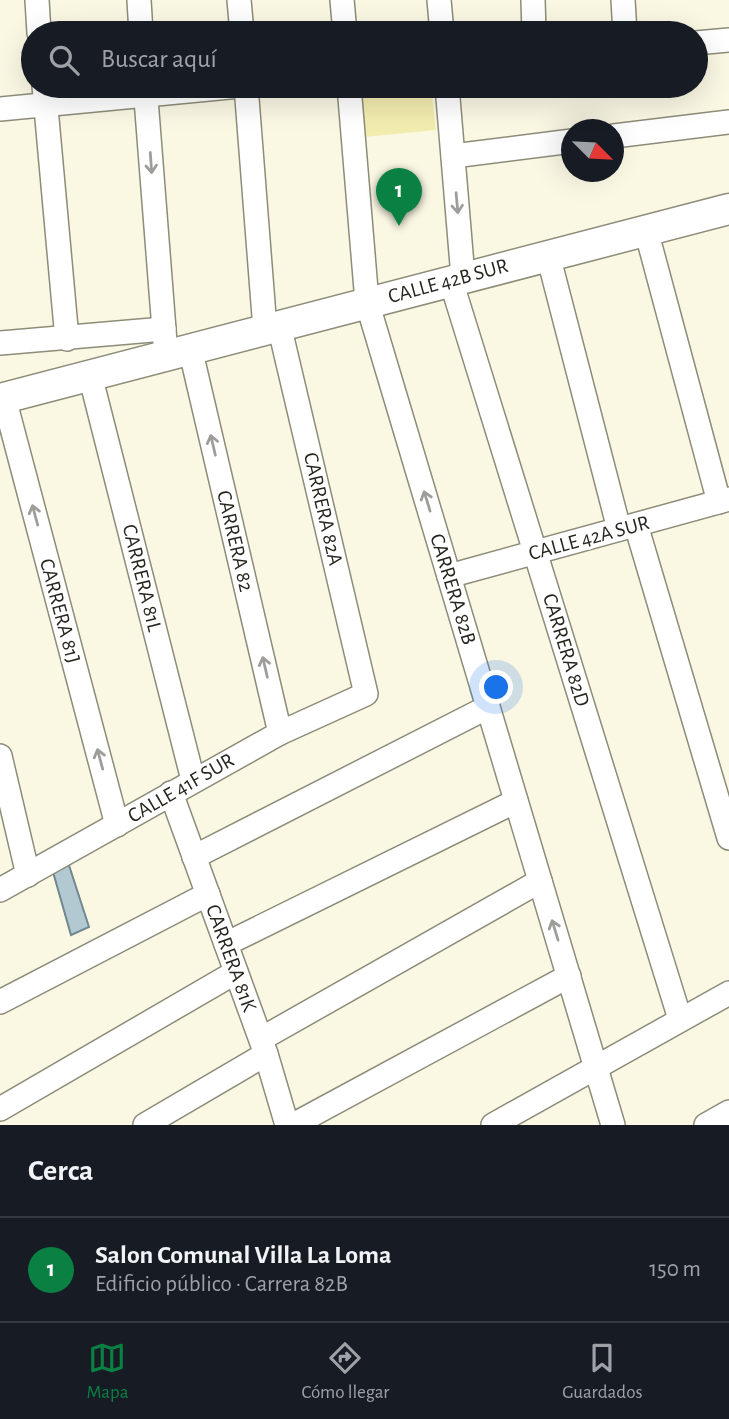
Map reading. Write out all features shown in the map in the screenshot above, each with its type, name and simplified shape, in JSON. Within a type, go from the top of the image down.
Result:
[{"type":"street","points":[[37,0],[39,21]]},
{"type":"street","points":[[139,0],[140,21]]},
{"type":"street","points":[[239,0],[241,21]]},
{"type":"street","points":[[342,0],[344,21]]},
{"type":"street","points":[[439,0],[441,21]]},
{"type":"street","points":[[533,0],[534,21]]},
{"type":"street","points":[[624,0],[625,21]]},
{"type":"street","points":[[708,42],[729,40]]},
{"type":"street","points":[[0,109],[38,98]]},
{"type":"street","points":[[45,98],[67,339]]},
{"type":"street","name":"CARRERA 82","points":[[147,98],[173,344],[280,733]]},
{"type":"street","name":"CARRERA 82A","points":[[247,98],[272,327],[366,694]]},
{"type":"street","name":"CARRERA 82B","points":[[350,98],[367,302],[613,1125]]},
{"type":"street","name":"CARRERA 82D","points":[[448,98],[457,279],[536,552],[680,1019]]},
{"type":"street","points":[[624,135],[729,122]]},
{"type":"street","points":[[453,156],[561,142]]},
{"type":"street","name":"CALLE 42B SUR","points":[[0,343],[67,339],[173,344],[272,327],[646,230],[728,212]]},
{"type":"street","points":[[646,230],[724,500]]},
{"type":"street","points":[[548,255],[628,527],[729,838]]},
{"type":"street","points":[[2,399],[90,375],[173,344]]},
{"type":"street","name":"CARRERA 81L","points":[[90,375],[193,780]]},
{"type":"street","name":"CARRERA 81J","points":[[2,399],[117,825]]},
{"type":"street","name":"CALLE 42A SUR","points":[[449,576],[724,500]]},
{"type":"street","name":"CALLE 41F SUR","points":[[0,890],[280,733],[366,694]]},
{"type":"street","points":[[194,857],[488,707]]},
{"type":"street","points":[[0,756],[29,875]]},
{"type":"street","name":"CARRERA 81K","points":[[171,793],[263,1046],[287,1125]]},
{"type":"street","points":[[226,944],[516,800]]},
{"type":"street","points":[[145,1125],[263,1046],[540,881]]},
{"type":"street","points":[[0,1002],[208,894]]},
{"type":"street","points":[[5,1125],[0,1110],[236,972]]},
{"type":"street","points":[[293,1125],[569,976]]},
{"type":"street","points":[[493,1125],[729,993]]},
{"type":"shaded area","points":[[360,98],[432,98],[436,130],[364,137]]},
{"type":"building","points":[[66,856],[89,927],[71,935],[51,865]]},
{"type":"place","name":"Salon Comunal Villa La Loma","points":[[399,226]]}]
